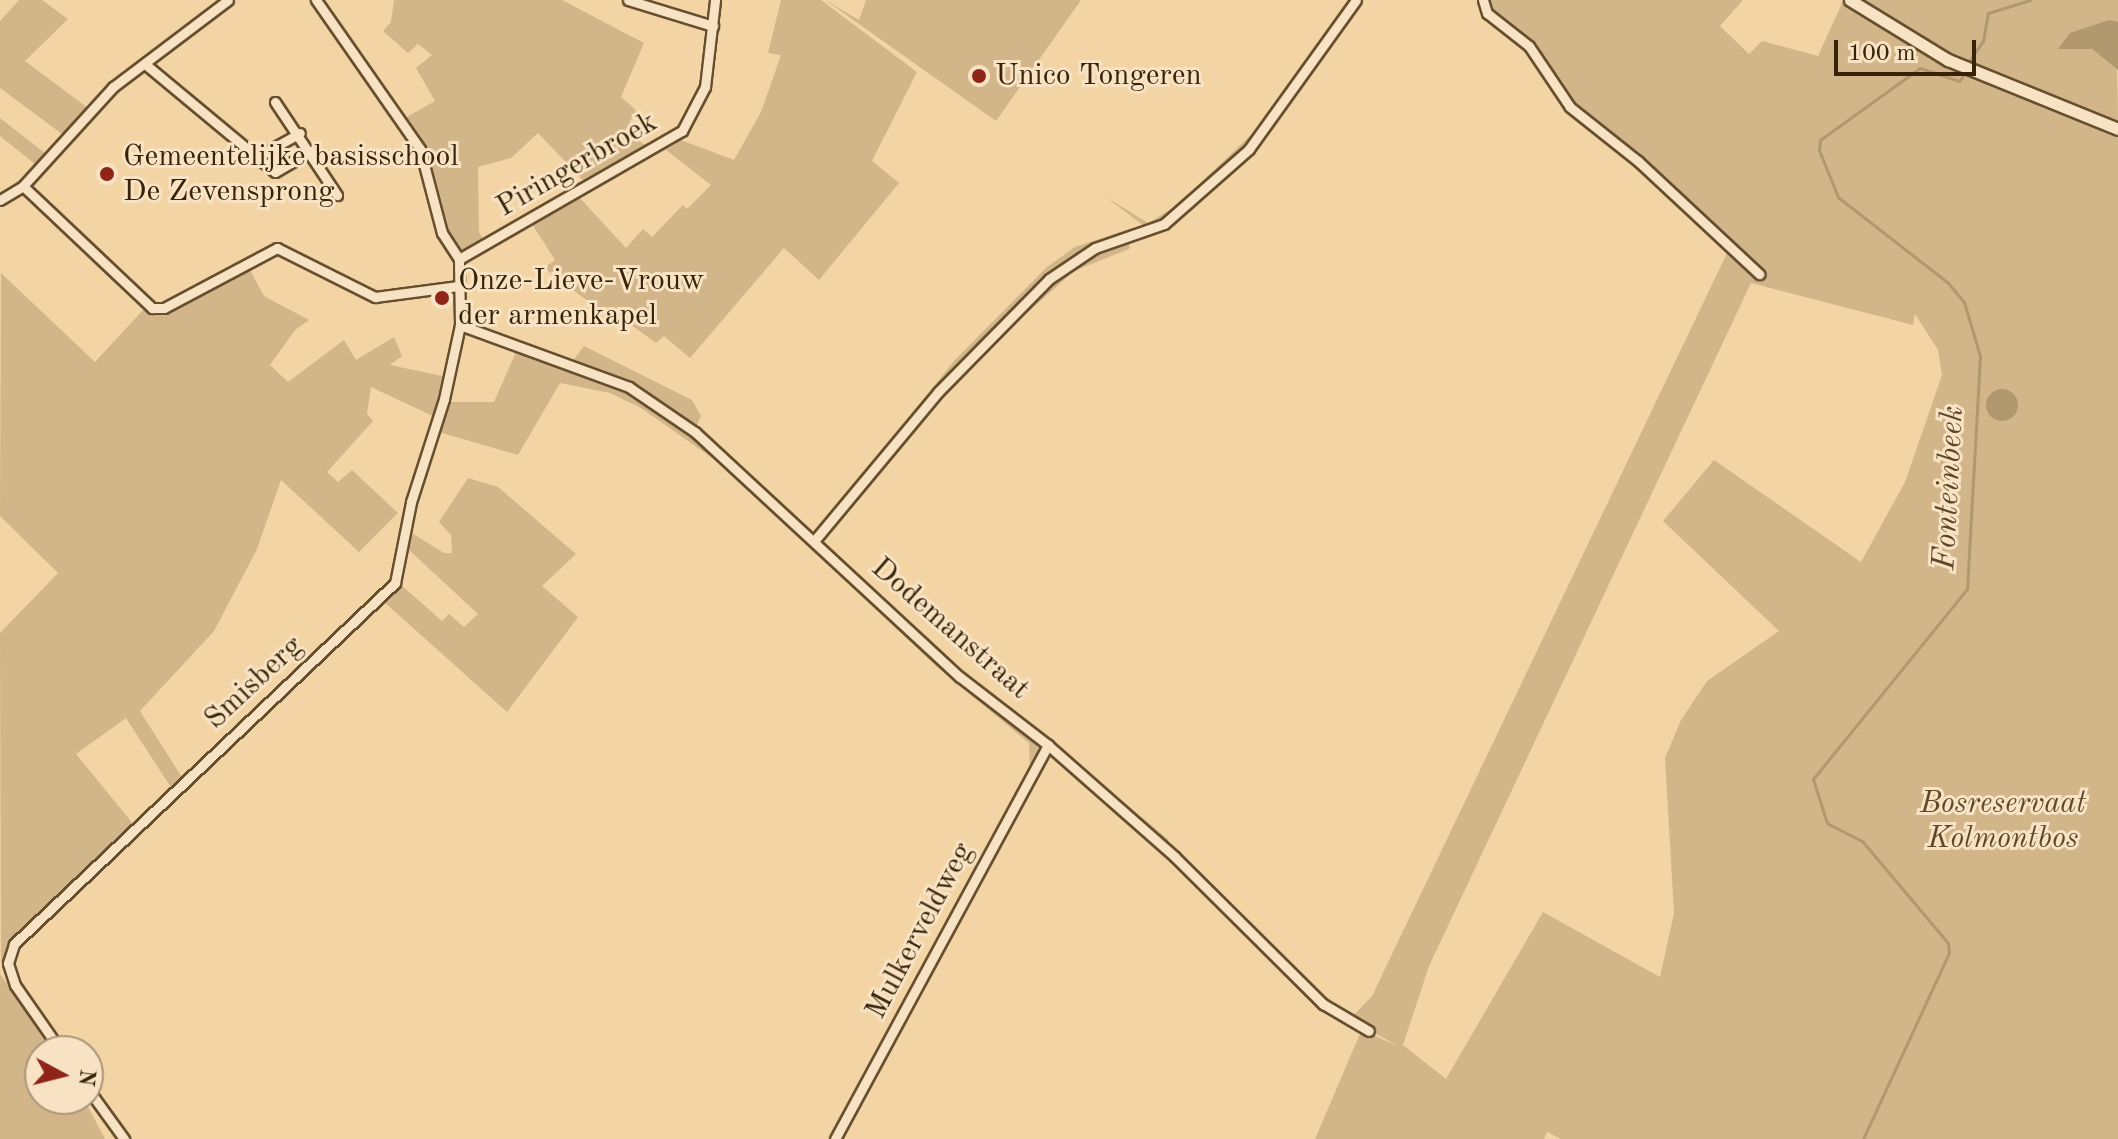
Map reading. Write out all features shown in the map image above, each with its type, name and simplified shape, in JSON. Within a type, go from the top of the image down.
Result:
[{"type":"street","points":[[0,200],[23,186],[89,110],[228,0]]},
{"type":"street","points":[[316,0],[420,149],[442,233],[459,259]]},
{"type":"street","points":[[628,0],[713,26]]},
{"type":"street","name":"Piringerbroek","points":[[459,259],[682,131],[705,87],[715,0]]},
{"type":"street","points":[[814,541],[938,392],[1049,279],[1095,248],[1164,224],[1249,149],[1356,0]]},
{"type":"street","points":[[1483,0],[1487,13],[1529,46],[1570,107],[1638,161],[1759,274]]},
{"type":"street","points":[[1852,1],[1948,60],[2118,129]]},
{"type":"street","points":[[145,64],[275,172],[311,151]]},
{"type":"street","points":[[275,102],[300,133],[337,195]]},
{"type":"street","points":[[257,157],[300,133]]},
{"type":"street","points":[[23,186],[152,308],[164,308],[277,248],[375,297],[458,286]]},
{"type":"street","name":"Smisberg","points":[[50,1035],[15,985],[8,963],[14,944],[395,583],[411,502],[430,451],[460,325],[459,259]]},
{"type":"street","name":"Dodemanstraat","points":[[460,325],[629,387],[724,455],[960,677],[1048,745],[1175,857],[1323,1004],[1369,1031]]},
{"type":"street","name":"Mulkerveldweg","points":[[835,1139],[1048,745]]},
{"type":"street","points":[[104,1111],[124,1139]]},
{"type":"green space","points":[[19,0],[42,0],[68,19],[25,61],[88,108],[62,134],[0,88],[0,21]]},
{"type":"green space","points":[[394,0],[562,0],[644,43],[621,97],[636,110],[625,131],[645,145],[583,180],[538,133],[511,158],[478,167],[479,232],[485,242],[467,252],[457,247],[442,223],[430,161],[407,117],[435,101],[416,68],[432,55],[418,44],[408,53],[383,31],[391,22]]},
{"type":"green space","points":[[781,0],[821,0],[917,72],[872,161],[899,183],[819,280],[784,248],[690,358],[664,336],[656,343],[616,314],[597,308],[544,268],[555,260],[532,224],[578,196],[626,248],[643,229],[652,237],[683,205],[687,209],[711,185],[666,150],[681,140],[734,160],[761,112],[781,55],[768,53]]},
{"type":"green space","name":"Unico Tongeren","points":[[825,0],[859,20],[866,0],[1081,0],[996,121]]},
{"type":"green space","points":[[1348,0],[1354,0],[1287,99],[1236,159],[1175,216],[1144,226],[1106,197],[1148,223],[1175,207],[1254,132]]},
{"type":"green space","name":"Bosreservaat Kolmontbos","points":[[1486,0],[1743,0],[1720,26],[1749,54],[1762,41],[1818,56],[1843,1],[1933,61],[2118,138],[2118,1139],[1561,1139],[1547,1132],[1544,1139],[1315,1139],[1359,1036],[1364,1031],[1398,1046],[1350,1019],[1372,996],[1728,251],[1727,240],[1617,139],[1563,97],[1545,61],[1516,30],[1488,10]],"holes":[[[1751,283],[1913,325],[1915,314],[1938,350],[1942,375],[1905,482],[1861,562],[1714,460],[1663,521],[1779,631],[1707,681],[1681,720],[1665,758],[1674,913],[1660,977],[1543,912],[1446,1079],[1403,1045],[1429,966]]]},
{"type":"green space","points":[[1860,0],[2118,0],[2118,22],[2093,26],[2059,48],[2092,49],[2117,68],[2118,121],[1952,55]]},
{"type":"green space","points":[[0,118],[46,154],[36,165],[0,136]]},
{"type":"green space","points":[[1132,228],[1129,249],[1074,271],[1010,328],[1002,320],[969,351],[879,461],[876,458],[954,361],[1047,267],[1075,247]]},
{"type":"green space","points":[[249,268],[264,296],[309,320],[295,330],[270,365],[288,382],[344,340],[356,360],[394,337],[402,356],[390,365],[447,377],[437,418],[371,387],[367,414],[373,421],[327,472],[338,482],[352,470],[398,513],[359,552],[281,480],[257,549],[214,631],[140,711],[183,779],[172,789],[126,718],[76,754],[134,825],[9,942],[1,963],[0,633],[58,573],[0,516],[1,273],[95,362],[143,310],[160,315]]},
{"type":"green space","points":[[584,346],[692,400],[701,416],[693,433],[721,457],[718,462],[641,408],[610,393],[560,383],[518,455],[439,432],[447,402],[494,402],[516,352],[568,367]]},
{"type":"green space","points":[[468,478],[498,487],[576,554],[542,586],[578,617],[507,712],[383,601],[400,584],[442,621],[449,614],[464,627],[478,614],[409,550],[410,532],[444,553],[452,553],[451,535],[439,522]]},
{"type":"green space","points":[[878,605],[1037,739],[1039,755],[1030,770],[1029,743],[936,666],[876,609]]},
{"type":"green space","points":[[1069,757],[1169,840],[1161,848],[1178,866],[1063,767]]},
{"type":"green space","points":[[0,974],[44,1035],[24,1035],[24,1115],[92,1115],[105,1139],[0,1139]]},
{"type":"shaded area","points":[[2109,20],[2118,22],[2118,70],[2092,49],[2058,49],[2070,33]]},
{"type":"shaded area","points":[[2002,389],[2013,394],[2018,405],[2013,416],[2002,421],[1991,416],[1986,405],[1991,394]]},
{"type":"waterway","name":"Fonteinbeek","points":[[1970,60],[1983,41],[1988,13],[2030,0]]},
{"type":"waterway","name":"Fonteinbeek","points":[[1863,1139],[1949,953],[1948,943],[1862,841],[1827,823],[1813,779],[1967,589],[1980,356],[1964,302],[1947,282],[1838,197],[1819,150],[1820,140],[1920,68],[1959,81],[1963,76]]},
{"type":"place","name":"Unico Tongeren","points":[[979,76]]},
{"type":"place","name":"Gemeentelijke basisschool De Zevensprong","points":[[107,174]]},
{"type":"place","name":"Onze-Lieve-Vrouw der armenkapel","points":[[442,298]]}]
